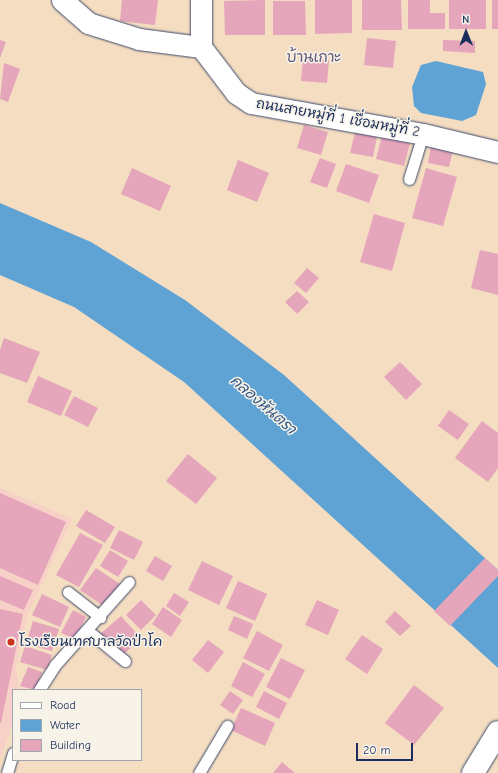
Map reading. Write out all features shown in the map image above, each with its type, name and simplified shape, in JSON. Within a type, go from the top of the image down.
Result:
[{"type":"main road","points":[[476,768],[498,732]]},
{"type":"street","points":[[62,0],[88,23],[139,39],[201,47],[201,0]]},
{"type":"street","name":"ถนนสายหมู่ที่ 1 เชื่อมหมู่ที่ 2","points":[[201,47],[236,93],[251,103],[423,134],[498,152]]},
{"type":"lane","points":[[409,179],[423,134]]},
{"type":"lane","points":[[40,689],[55,665],[100,617],[129,582]]},
{"type":"lane","points":[[68,592],[100,617]]},
{"type":"lane","points":[[87,630],[125,661]]},
{"type":"lane","points":[[199,773],[227,726]]},
{"type":"lane","points":[[7,773],[12,756]]},
{"type":"shaded area","name":"โรงเรียนเทศบาลวัดป่าโค","points":[[0,488],[72,519],[27,616],[16,668],[19,689],[12,689],[12,726],[0,760]]},
{"type":"water","points":[[436,61],[483,72],[486,84],[476,115],[462,121],[421,113],[414,106],[412,87],[421,65]]},
{"type":"water","name":"คลองหันตรา","points":[[0,203],[91,242],[185,300],[284,375],[498,570],[498,668],[184,382],[74,307],[0,275]]},
{"type":"building","points":[[122,0],[158,0],[155,25],[120,21]]},
{"type":"building","points":[[265,0],[265,35],[225,35],[224,1]]},
{"type":"building","points":[[315,0],[352,0],[352,33],[315,34]]},
{"type":"building","points":[[362,0],[401,0],[402,30],[362,30]]},
{"type":"building","points":[[408,0],[430,0],[430,13],[445,13],[445,29],[408,29]]},
{"type":"building","points":[[449,0],[486,0],[486,29],[449,29]]},
{"type":"building","points":[[492,0],[498,0],[498,29],[492,29]]},
{"type":"building","points":[[273,1],[305,1],[306,35],[273,35]]},
{"type":"building","points":[[367,38],[396,41],[393,68],[364,65]]},
{"type":"building","points":[[0,40],[6,42],[0,58]]},
{"type":"building","points":[[443,40],[475,41],[475,53],[443,51]]},
{"type":"building","points":[[303,58],[329,60],[327,83],[301,81]]},
{"type":"building","points":[[4,63],[20,69],[8,102],[0,99]]},
{"type":"building","points":[[304,125],[328,132],[321,155],[297,148]]},
{"type":"building","points":[[355,132],[377,136],[373,157],[350,153]]},
{"type":"building","points":[[382,136],[410,143],[404,166],[376,159]]},
{"type":"building","points":[[431,146],[453,150],[449,167],[428,163]]},
{"type":"building","points":[[320,158],[336,164],[327,188],[310,182]]},
{"type":"building","points":[[238,160],[269,173],[257,202],[227,190]]},
{"type":"building","points":[[346,164],[379,175],[369,203],[336,191]]},
{"type":"building","points":[[132,168],[171,186],[160,211],[121,194]]},
{"type":"building","points":[[426,168],[457,177],[443,226],[412,218]]},
{"type":"building","points":[[374,214],[405,223],[392,271],[360,262]]},
{"type":"building","points":[[480,250],[498,254],[498,295],[471,288]]},
{"type":"building","points":[[307,268],[319,278],[306,293],[294,283]]},
{"type":"building","points":[[297,291],[309,302],[297,314],[285,302]]},
{"type":"building","points":[[4,338],[40,352],[27,383],[0,373],[0,350]]},
{"type":"building","points":[[400,362],[422,384],[406,400],[384,377]]},
{"type":"building","points":[[38,376],[72,391],[61,416],[27,402]]},
{"type":"building","points":[[74,396],[98,408],[88,427],[64,415]]},
{"type":"building","points":[[449,410],[469,424],[458,440],[438,426]]},
{"type":"building","points":[[482,421],[498,433],[498,468],[488,482],[455,458]]},
{"type":"building","points":[[188,454],[217,478],[196,504],[166,481]]},
{"type":"building","points":[[0,493],[66,522],[38,585],[0,568]]},
{"type":"building","points":[[86,510],[115,527],[105,543],[76,526]]},
{"type":"building","points":[[119,530],[143,542],[134,560],[110,548]]},
{"type":"building","points":[[80,533],[103,545],[79,587],[56,575]]},
{"type":"building","points":[[110,550],[128,561],[118,577],[100,566]]},
{"type":"building","points":[[155,556],[172,566],[163,581],[146,571]]},
{"type":"building","points":[[485,558],[498,570],[498,576],[450,626],[434,611]]},
{"type":"building","points":[[202,561],[233,576],[219,605],[188,590]]},
{"type":"building","points":[[96,568],[120,584],[105,607],[80,590]]},
{"type":"building","points":[[0,576],[33,590],[24,610],[0,600]]},
{"type":"building","points":[[238,581],[267,594],[255,621],[226,608]]},
{"type":"building","points":[[174,593],[189,602],[180,616],[166,606]]},
{"type":"building","points":[[42,594],[69,607],[60,627],[32,615]]},
{"type":"building","points":[[141,600],[156,615],[141,630],[126,615]]},
{"type":"building","points":[[317,600],[339,610],[328,635],[305,625]]},
{"type":"building","points":[[163,607],[182,620],[171,637],[152,624]]},
{"type":"building","points":[[0,609],[23,614],[1,723],[0,723]]},
{"type":"building","points":[[73,610],[86,617],[75,639],[61,633]]},
{"type":"building","points":[[395,611],[411,626],[400,636],[385,622]]},
{"type":"building","points":[[121,616],[141,638],[121,657],[100,634]]},
{"type":"building","points":[[234,616],[253,624],[247,639],[228,630]]},
{"type":"building","points":[[33,621],[59,629],[52,651],[26,644]]},
{"type":"building","points":[[257,631],[283,645],[269,671],[243,658]]},
{"type":"building","points":[[362,635],[383,649],[367,674],[345,659]]},
{"type":"building","points":[[208,640],[224,652],[208,673],[192,660]]},
{"type":"building","points":[[25,646],[52,655],[47,670],[20,662]]},
{"type":"building","points":[[281,658],[305,670],[290,699],[266,687]]},
{"type":"building","points":[[243,662],[265,674],[252,697],[231,686]]},
{"type":"building","points":[[28,667],[42,672],[35,689],[20,686]]},
{"type":"building","points":[[414,685],[444,708],[414,745],[385,723]]},
{"type":"building","points":[[230,691],[243,700],[233,714],[220,705]]},
{"type":"building","points":[[264,691],[287,703],[279,719],[256,707]]},
{"type":"building","points":[[241,708],[275,723],[265,746],[231,730]]},
{"type":"building","points":[[282,762],[295,773],[273,773]]},
{"type":"place","name":"โรงเรียนเทศบาลวัดป่าโค","points":[[11,642]]},
{"type":"district","name":"บ้านเกาะ","points":[[314,58]]}]
